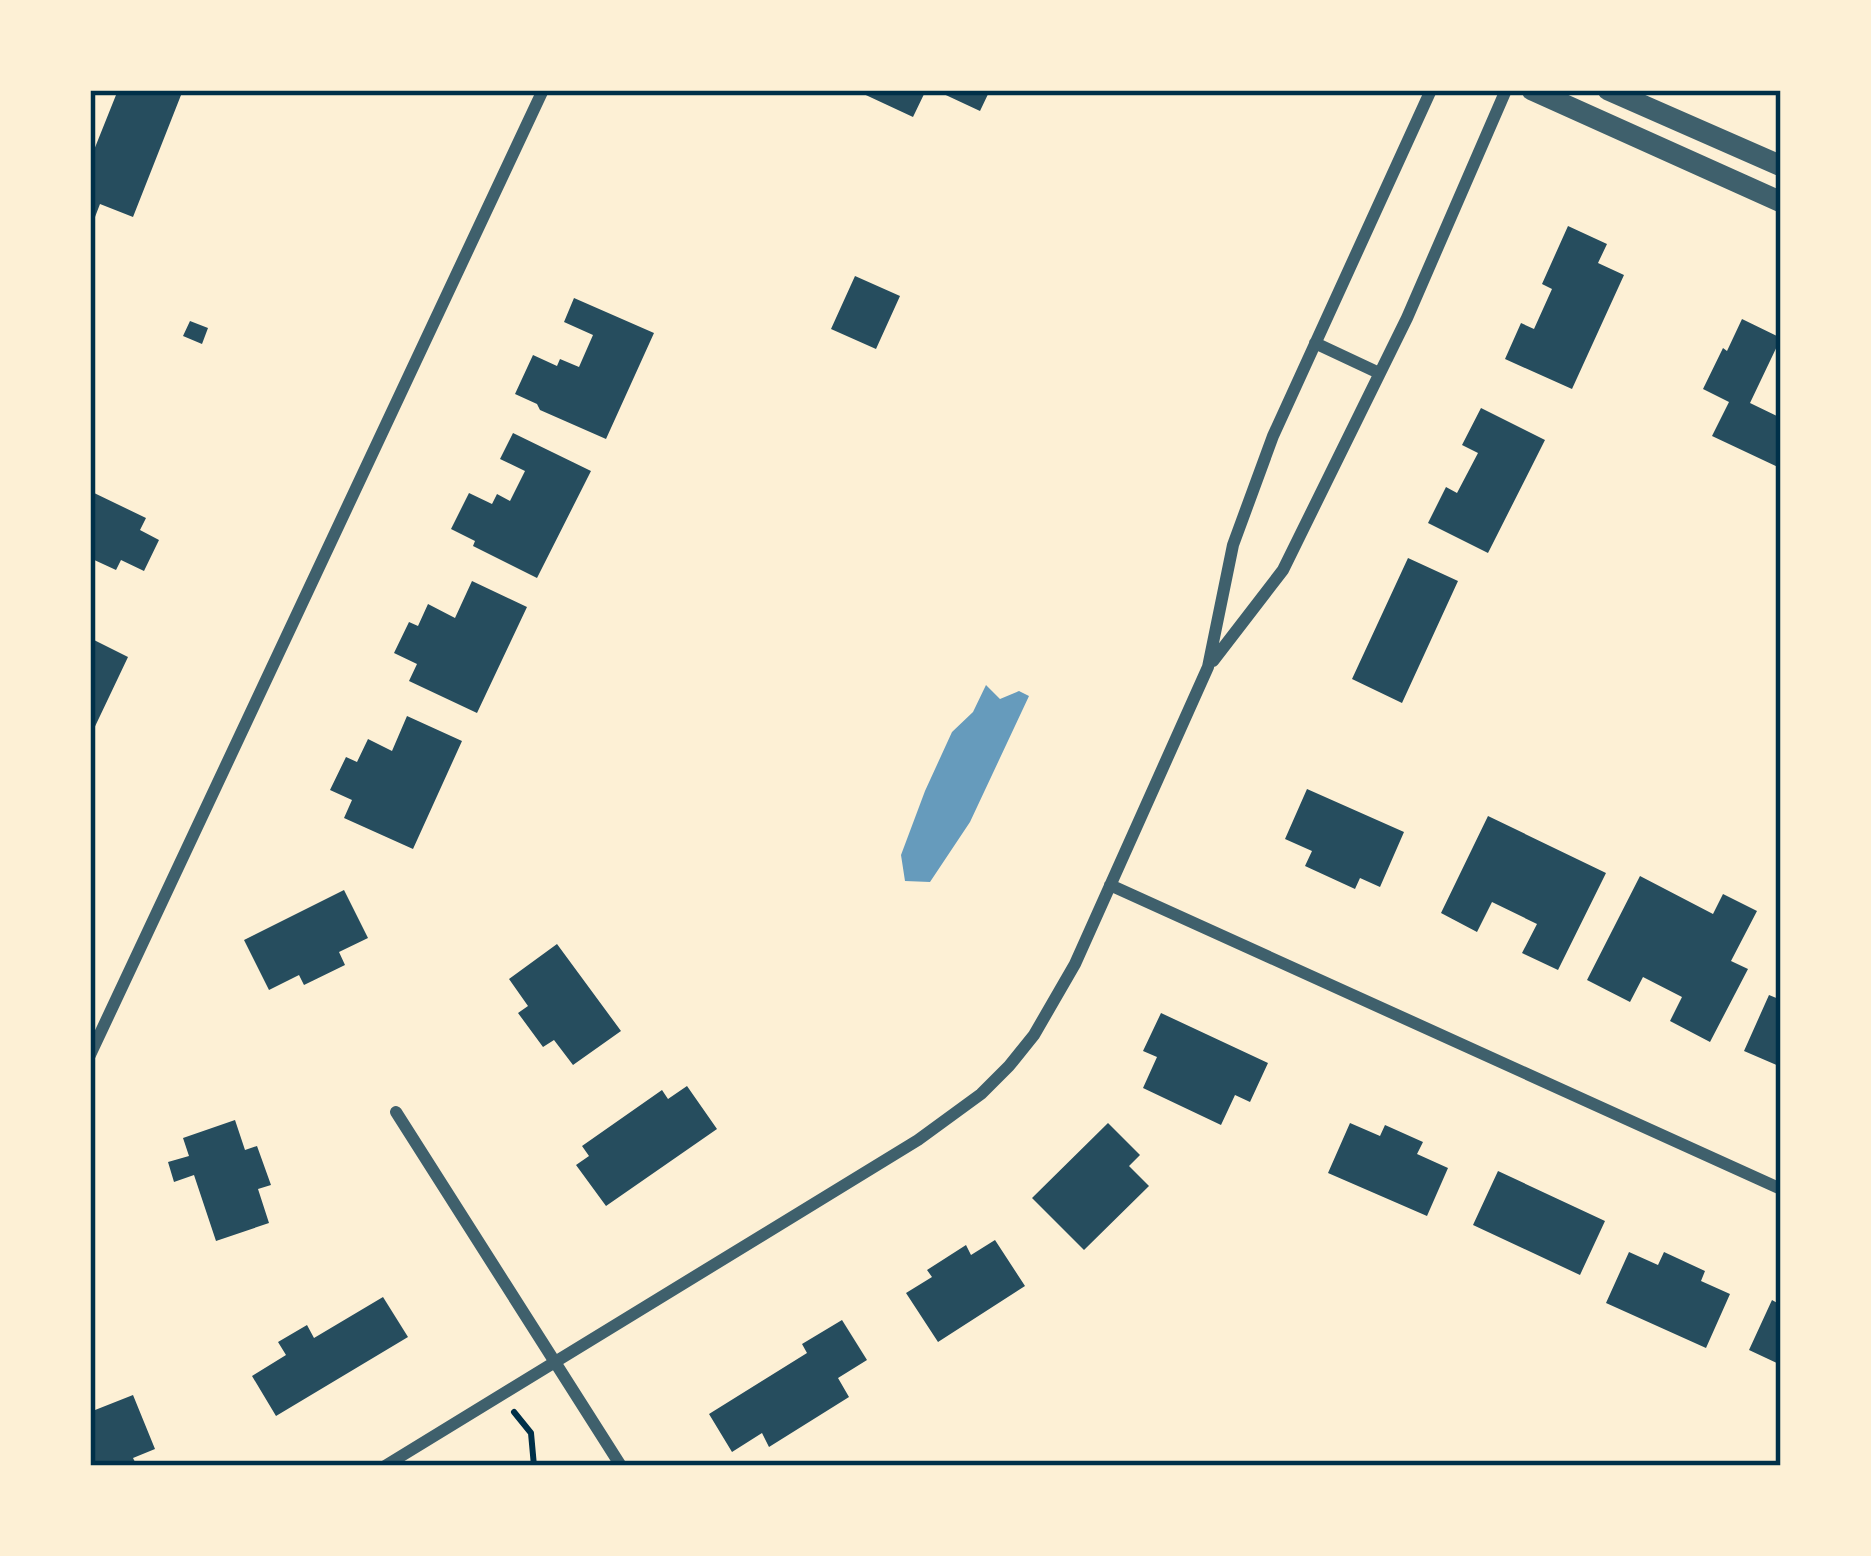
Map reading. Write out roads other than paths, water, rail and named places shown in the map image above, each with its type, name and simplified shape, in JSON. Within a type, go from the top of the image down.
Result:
[{"type":"street","points":[[90,1055],[543,90]]},
{"type":"street","points":[[385,1466],[918,1140],[981,1094],[1034,1035],[1075,964],[1208,667],[1233,545],[1273,436],[1431,90]]},
{"type":"street","points":[[1208,667],[1283,570],[1407,318],[1506,90]]},
{"type":"street","points":[[1532,90],[1781,202]]},
{"type":"street","points":[[1608,90],[1781,166]]},
{"type":"street","points":[[1315,343],[1379,373]]},
{"type":"street","points":[[1110,885],[1781,1189]]},
{"type":"street","points":[[396,1112],[621,1466]]},
{"type":"water","points":[[986,685],[1000,699],[1019,691],[1029,696],[970,822],[930,882],[905,881],[901,855],[925,791],[952,732],[973,712]]}]
